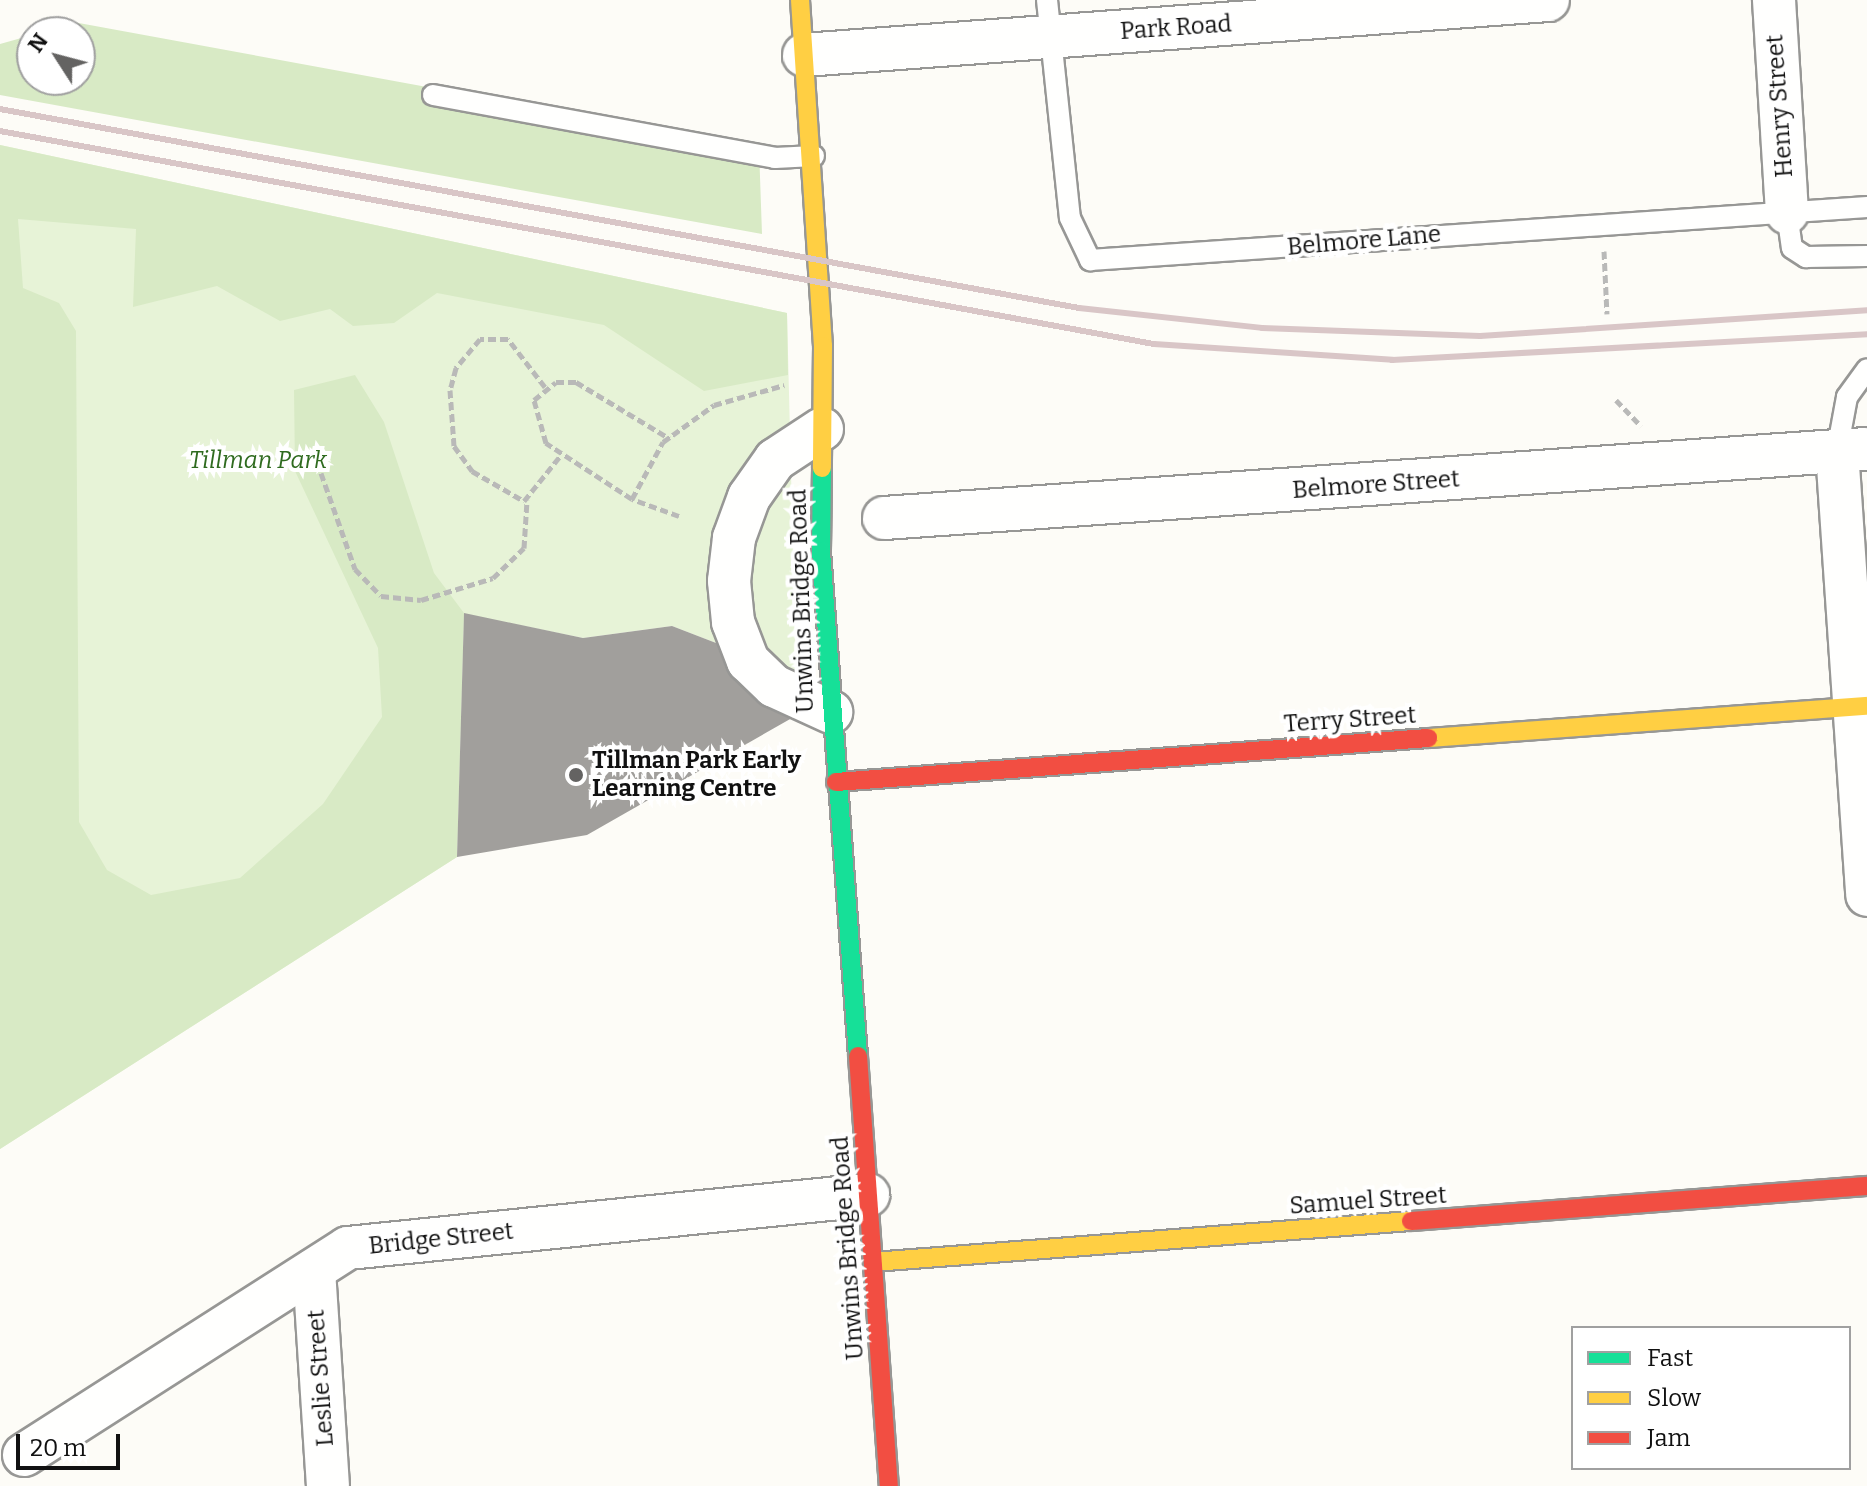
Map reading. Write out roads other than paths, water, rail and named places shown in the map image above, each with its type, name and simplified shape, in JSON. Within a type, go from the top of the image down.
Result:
[{"type":"street","name":"Unwins Bridge Road","points":[[800,0],[814,156],[831,712],[889,1486]]},
{"type":"street","name":"Park Road","points":[[804,55],[1048,19],[1548,0]]},
{"type":"street","name":"Henry Street","points":[[1774,0],[1787,213]]},
{"type":"street","points":[[822,429],[775,460],[749,497],[734,538],[729,581],[733,622],[748,661],[774,686],[831,712]]},
{"type":"street","points":[[1852,450],[1867,895]]},
{"type":"street","name":"Belmore Street","points":[[884,518],[1852,450]]},
{"type":"street","name":"Terry Street","points":[[836,782],[1860,707]]},
{"type":"street","name":"Samuel Street","points":[[873,1262],[1867,1186]]},
{"type":"street","name":"Bridge Street","points":[[24,1455],[348,1248],[868,1195]]},
{"type":"street","name":"Leslie Street","points":[[314,1270],[328,1486]]},
{"type":"lane","name":"Belmore Lane","points":[[1048,19],[1070,218],[1090,260],[1867,207]]},
{"type":"lane","points":[[433,95],[775,158],[814,156]]},
{"type":"lane","points":[[1787,213],[1792,248],[1806,257],[1867,256]]},
{"type":"lane","points":[[1852,450],[1847,397],[1867,369]]},
{"type":"railway","points":[[0,109],[1079,308],[1262,328],[1480,336],[1867,310]]},
{"type":"railway","points":[[0,131],[1154,344],[1392,360],[1867,334]]},
{"type":"place","name":"Tillman Park Early Learning Centre","points":[[576,775]]},
{"type":"park label","name":"Tillman Park","points":[[258,461]]}]
